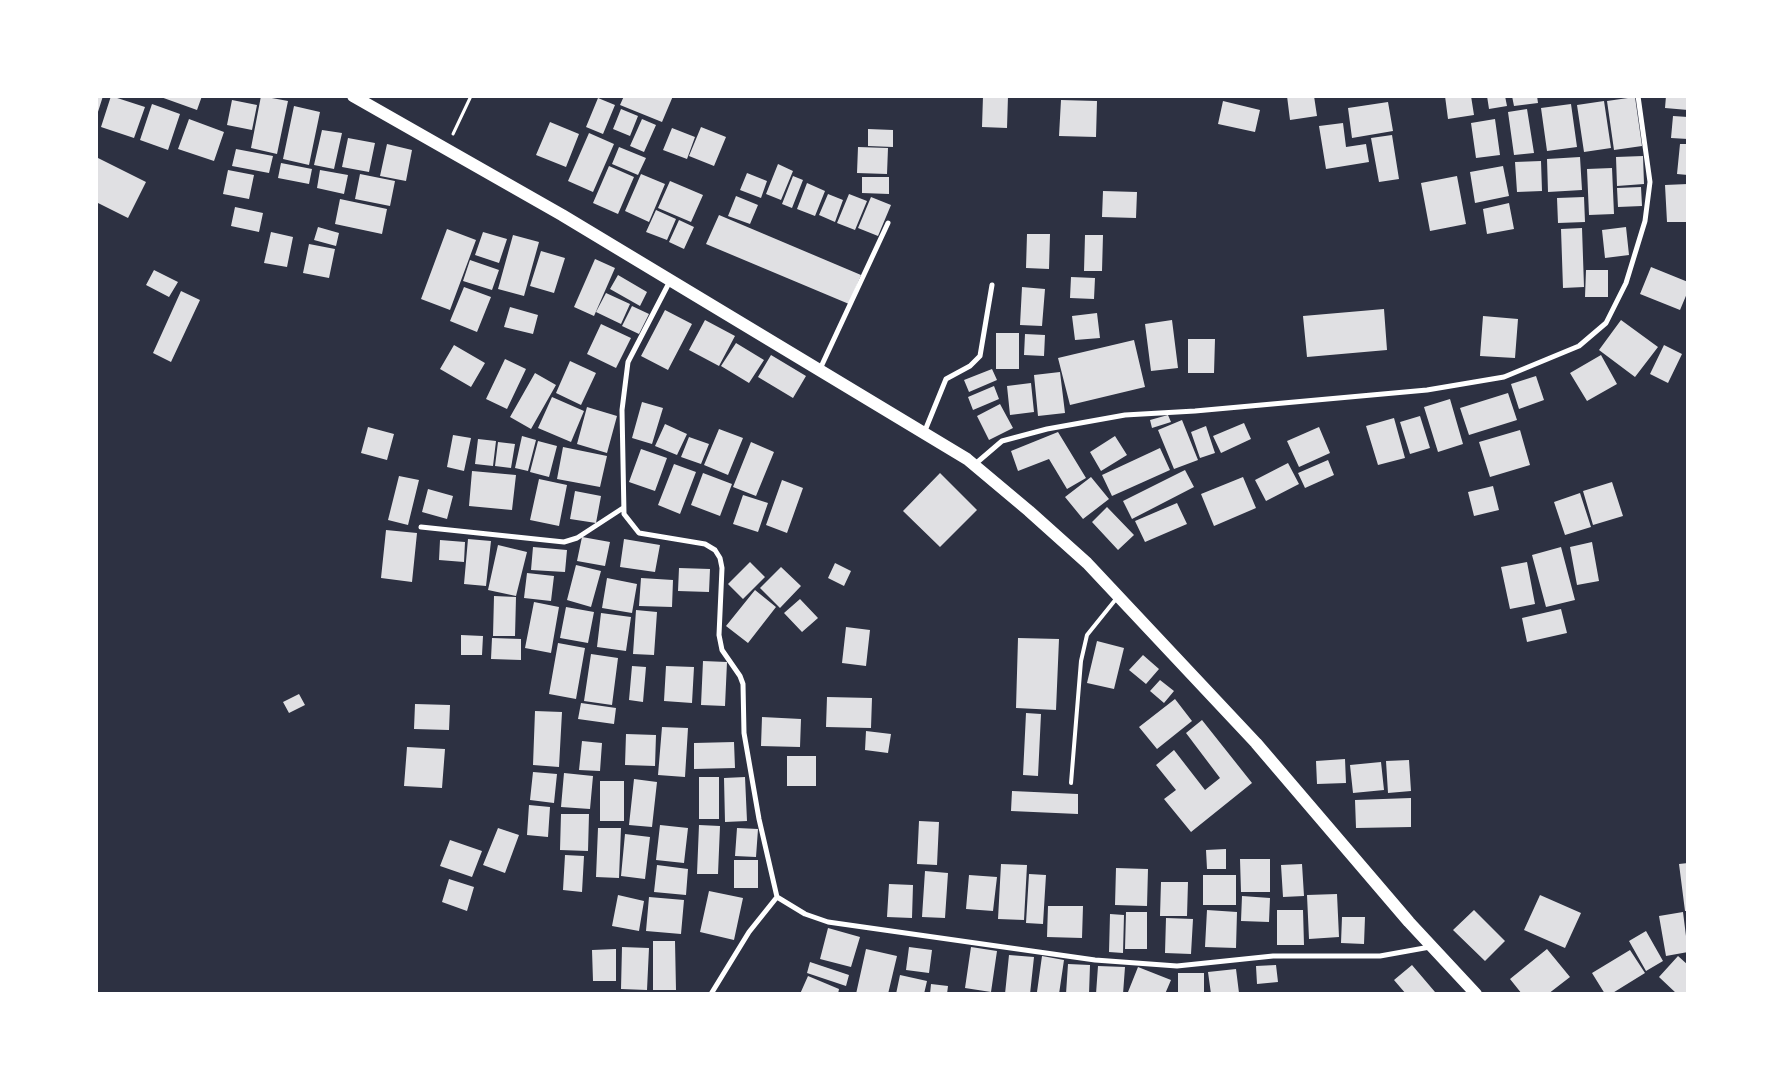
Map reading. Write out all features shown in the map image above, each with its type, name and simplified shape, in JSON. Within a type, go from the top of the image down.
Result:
[{"type":"main road","points":[[353,96],[446,148],[670,280],[973,465],[1086,563],[1256,743],[1476,994]]},
{"type":"street","points":[[973,465],[1002,441],[1047,429],[1124,415],[1195,411],[1427,390],[1504,378],[1580,346],[1606,323],[1626,283],[1645,221],[1650,182],[1638,96]]},
{"type":"street","points":[[819,372],[888,223]]},
{"type":"street","points":[[670,280],[628,362],[622,410],[624,514],[639,533],[705,544],[716,550],[720,558],[722,568],[719,635],[722,650],[740,676],[743,684],[744,733],[759,819],[778,897],[805,914],[828,922],[1095,960],[1177,966],[1273,956],[1380,956],[1432,946]]},
{"type":"street","points":[[923,434],[946,378],[970,366],[980,356],[992,286]]},
{"type":"street","points":[[421,527],[564,542],[577,538],[623,508]]},
{"type":"street","points":[[711,994],[749,932],[778,897]]},
{"type":"lane","points":[[1071,783],[1081,661],[1086,635],[1118,597]]},
{"type":"path","points":[[446,148],[471,96]]},
{"type":"building","points":[[96,96],[103,96],[97,115],[96,115]]},
{"type":"building","points":[[111,96],[145,107],[134,138],[101,127]]},
{"type":"building","points":[[158,96],[202,96],[197,110]]},
{"type":"building","points":[[261,96],[288,101],[277,154],[251,148]]},
{"type":"building","points":[[624,96],[673,96],[662,122],[620,105]]},
{"type":"building","points":[[983,96],[1008,96],[1007,128],[982,127]]},
{"type":"building","points":[[1287,96],[1314,96],[1317,116],[1290,120]]},
{"type":"building","points":[[1445,96],[1471,96],[1474,115],[1448,119]]},
{"type":"building","points":[[1487,96],[1505,96],[1507,106],[1489,109]]},
{"type":"building","points":[[1512,96],[1537,96],[1538,103],[1514,106]]},
{"type":"building","points":[[1666,96],[1688,96],[1688,110],[1665,108]]},
{"type":"building","points":[[1635,97],[1642,146],[1614,150],[1607,101]]},
{"type":"building","points":[[598,98],[615,105],[603,134],[586,127]]},
{"type":"building","points":[[232,100],[257,105],[252,130],[227,125]]},
{"type":"building","points":[[1061,100],[1097,101],[1096,137],[1059,136]]},
{"type":"building","points":[[1223,101],[1260,110],[1255,132],[1218,124]]},
{"type":"building","points":[[1604,101],[1611,148],[1584,152],[1577,105]]},
{"type":"building","points":[[1388,102],[1393,131],[1352,138],[1348,108]]},
{"type":"building","points":[[152,104],[180,114],[168,150],[140,140]]},
{"type":"building","points":[[1571,104],[1577,147],[1547,151],[1541,108]]},
{"type":"building","points":[[294,106],[320,112],[309,165],[283,159]]},
{"type":"building","points":[[621,109],[638,116],[630,136],[613,129]]},
{"type":"building","points":[[1527,109],[1534,153],[1514,155],[1508,112]]},
{"type":"building","points":[[1673,116],[1688,117],[1688,139],[1671,138]]},
{"type":"building","points":[[189,119],[224,132],[214,161],[178,149]]},
{"type":"building","points":[[642,119],[656,125],[644,152],[630,146]]},
{"type":"building","points":[[1495,119],[1500,155],[1476,158],[1471,123]]},
{"type":"building","points":[[550,122],[579,134],[566,167],[536,155]]},
{"type":"building","points":[[1343,123],[1346,147],[1366,144],[1369,162],[1326,169],[1319,126]]},
{"type":"building","points":[[701,127],[726,137],[714,166],[689,156]]},
{"type":"building","points":[[672,128],[695,137],[687,159],[663,150]]},
{"type":"building","points":[[868,129],[893,130],[893,147],[868,146]]},
{"type":"building","points":[[322,130],[342,133],[334,169],[314,165]]},
{"type":"building","points":[[589,133],[614,144],[593,192],[568,181]]},
{"type":"building","points":[[1392,135],[1399,179],[1379,182],[1371,138]]},
{"type":"building","points":[[348,138],[375,143],[369,172],[342,167]]},
{"type":"building","points":[[387,144],[412,150],[406,181],[380,176]]},
{"type":"building","points":[[1680,144],[1688,144],[1688,175],[1677,174]]},
{"type":"building","points":[[619,147],[646,158],[638,175],[612,164]]},
{"type":"building","points":[[858,147],[888,148],[887,174],[857,173]]},
{"type":"building","points":[[236,149],[273,156],[269,173],[232,166]]},
{"type":"building","points":[[1643,156],[1644,184],[1617,186],[1616,157]]},
{"type":"building","points":[[96,157],[146,182],[128,218],[96,202]]},
{"type":"building","points":[[1580,157],[1582,190],[1548,192],[1547,159]]},
{"type":"building","points":[[1541,161],[1542,191],[1517,192],[1515,162]]},
{"type":"building","points":[[281,163],[312,169],[309,184],[278,178]]},
{"type":"building","points":[[778,164],[793,171],[781,200],[766,194]]},
{"type":"building","points":[[609,166],[634,177],[618,214],[593,203]]},
{"type":"building","points":[[1503,166],[1509,196],[1475,203],[1470,172]]},
{"type":"building","points":[[1612,168],[1614,214],[1589,215],[1587,169]]},
{"type":"building","points":[[228,170],[254,175],[249,199],[223,194]]},
{"type":"building","points":[[320,170],[348,175],[344,194],[317,188]]},
{"type":"building","points":[[747,173],[767,181],[761,198],[740,190]]},
{"type":"building","points":[[360,174],[395,181],[390,206],[355,199]]},
{"type":"building","points":[[641,174],[665,184],[649,222],[625,211]]},
{"type":"building","points":[[793,176],[803,180],[792,208],[782,204]]},
{"type":"building","points":[[1457,176],[1466,224],[1430,231],[1421,183]]},
{"type":"building","points":[[862,177],[889,177],[889,194],[862,193]]},
{"type":"building","points":[[670,181],[703,195],[691,222],[658,208]]},
{"type":"building","points":[[807,183],[825,191],[815,216],[797,209]]},
{"type":"building","points":[[1688,184],[1688,222],[1667,222],[1665,185]]},
{"type":"building","points":[[1641,187],[1642,206],[1618,207],[1617,188]]},
{"type":"building","points":[[1103,191],[1137,192],[1136,218],[1102,217]]},
{"type":"building","points":[[828,194],[843,200],[835,222],[819,215]]},
{"type":"building","points":[[849,194],[867,201],[855,230],[837,223]]},
{"type":"building","points":[[736,196],[758,205],[750,224],[728,216]]},
{"type":"building","points":[[871,197],[891,205],[878,236],[858,228]]},
{"type":"building","points":[[1584,197],[1585,222],[1558,223],[1557,198]]},
{"type":"building","points":[[340,199],[387,209],[382,234],[335,224]]},
{"type":"building","points":[[1509,203],[1514,229],[1487,234],[1483,209]]},
{"type":"building","points":[[235,207],[263,213],[259,232],[231,226]]},
{"type":"building","points":[[656,210],[676,219],[667,240],[646,232]]},
{"type":"building","points":[[719,215],[861,275],[849,304],[706,244]]},
{"type":"building","points":[[679,220],[694,227],[684,249],[669,242]]},
{"type":"building","points":[[318,227],[339,233],[336,246],[314,240]]},
{"type":"building","points":[[1626,227],[1629,255],[1605,258],[1602,230]]},
{"type":"building","points":[[1582,228],[1584,287],[1563,288],[1561,229]]},
{"type":"building","points":[[447,229],[476,240],[450,310],[421,299]]},
{"type":"building","points":[[271,232],[293,237],[287,267],[264,263]]},
{"type":"building","points":[[483,232],[507,239],[499,263],[475,255]]},
{"type":"building","points":[[1027,234],[1050,234],[1049,269],[1026,268]]},
{"type":"building","points":[[513,235],[539,242],[524,296],[498,289]]},
{"type":"building","points":[[1085,235],[1103,235],[1102,271],[1084,271]]},
{"type":"building","points":[[309,244],[335,249],[329,278],[303,273]]},
{"type":"building","points":[[541,251],[565,258],[554,293],[530,286]]},
{"type":"building","points":[[595,259],[615,268],[594,316],[574,307]]},
{"type":"building","points":[[470,260],[499,270],[492,290],[463,281]]},
{"type":"building","points":[[1651,267],[1688,282],[1688,291],[1680,310],[1640,294]]},
{"type":"building","points":[[154,270],[178,282],[169,297],[146,285]]},
{"type":"building","points":[[1586,270],[1608,270],[1608,297],[1585,297]]},
{"type":"building","points":[[618,275],[647,292],[640,306],[610,289]]},
{"type":"building","points":[[1071,277],[1095,278],[1094,299],[1070,298]]},
{"type":"building","points":[[464,287],[491,297],[477,332],[450,321]]},
{"type":"building","points":[[1022,287],[1045,289],[1042,326],[1020,325]]},
{"type":"building","points":[[181,291],[200,300],[171,362],[153,353]]},
{"type":"building","points":[[606,293],[630,304],[621,324],[596,312]]},
{"type":"building","points":[[632,306],[649,314],[639,334],[622,326]]},
{"type":"building","points":[[510,307],[538,315],[533,334],[504,327]]},
{"type":"building","points":[[1384,309],[1387,350],[1307,357],[1303,316]]},
{"type":"building","points":[[665,310],[692,324],[668,370],[641,356]]},
{"type":"building","points":[[1097,313],[1100,338],[1075,340],[1072,316]]},
{"type":"building","points":[[1483,316],[1518,319],[1515,358],[1480,356]]},
{"type":"building","points":[[705,320],[735,336],[719,366],[689,350]]},
{"type":"building","points":[[1172,320],[1178,368],[1151,371],[1145,324]]},
{"type":"building","points":[[1621,320],[1658,347],[1635,377],[1599,350]]},
{"type":"building","points":[[601,324],[631,338],[616,368],[587,354]]},
{"type":"building","points":[[996,333],[1019,333],[1019,369],[996,369]]},
{"type":"building","points":[[1025,334],[1045,335],[1044,356],[1024,355]]},
{"type":"building","points":[[1188,339],[1215,339],[1214,373],[1188,373]]},
{"type":"building","points":[[1134,340],[1145,387],[1070,405],[1058,358]]},
{"type":"building","points":[[736,343],[764,360],[749,383],[721,366]]},
{"type":"building","points":[[454,345],[485,363],[471,387],[440,369]]},
{"type":"building","points":[[1664,345],[1682,354],[1668,383],[1650,374]]},
{"type":"building","points":[[771,355],[806,376],[793,398],[758,377]]},
{"type":"building","points":[[1601,355],[1617,384],[1587,401],[1570,373]]},
{"type":"building","points":[[505,359],[526,369],[507,409],[486,399]]},
{"type":"building","points":[[570,361],[596,373],[581,405],[556,393]]},
{"type":"building","points":[[992,369],[997,380],[969,392],[964,380]]},
{"type":"building","points":[[1060,372],[1065,413],[1038,416],[1034,375]]},
{"type":"building","points":[[535,373],[556,385],[531,429],[510,417]]},
{"type":"building","points":[[1536,376],[1544,400],[1519,409],[1511,384]]},
{"type":"building","points":[[1031,383],[1034,412],[1010,415],[1007,386]]},
{"type":"building","points":[[994,386],[999,399],[973,410],[968,397]]},
{"type":"building","points":[[1508,393],[1517,420],[1469,435],[1460,408]]},
{"type":"building","points":[[552,397],[584,411],[571,442],[538,428]]},
{"type":"building","points":[[1450,399],[1463,444],[1438,452],[1424,407]]},
{"type":"building","points":[[642,402],[663,408],[652,444],[632,438]]},
{"type":"building","points":[[1000,404],[1013,428],[989,440],[977,416]]},
{"type":"building","points":[[587,407],[617,416],[607,453],[577,444]]},
{"type":"building","points":[[1168,415],[1171,422],[1152,428],[1150,420]]},
{"type":"building","points":[[1420,416],[1430,448],[1410,454],[1400,422]]},
{"type":"building","points":[[1394,418],[1405,458],[1378,465],[1366,426]]},
{"type":"building","points":[[1182,420],[1198,460],[1174,469],[1158,430]]},
{"type":"building","points":[[1244,423],[1251,439],[1221,453],[1213,436]]},
{"type":"building","points":[[665,424],[687,434],[677,455],[655,446]]},
{"type":"building","points":[[1206,426],[1215,453],[1200,458],[1191,432]]},
{"type":"building","points":[[368,427],[394,434],[387,460],[361,453]]},
{"type":"building","points":[[1319,427],[1330,453],[1299,467],[1287,441]]},
{"type":"building","points":[[719,429],[743,438],[728,475],[704,465]]},
{"type":"building","points":[[1520,430],[1530,465],[1490,477],[1479,442]]},
{"type":"building","points":[[1058,432],[1086,478],[1067,489],[1049,459],[1018,471],[1011,451]]},
{"type":"building","points":[[453,435],[471,438],[464,471],[447,467]]},
{"type":"building","points":[[522,436],[536,440],[528,471],[515,468]]},
{"type":"building","points":[[1115,436],[1127,455],[1101,471],[1090,452]]},
{"type":"building","points":[[689,437],[709,444],[701,464],[681,457]]},
{"type":"building","points":[[478,439],[496,441],[493,466],[475,464]]},
{"type":"building","points":[[538,441],[557,446],[549,477],[530,472]]},
{"type":"building","points":[[498,442],[515,444],[511,468],[495,466]]},
{"type":"building","points":[[751,442],[774,452],[756,496],[733,487]]},
{"type":"building","points":[[563,447],[607,456],[600,487],[557,479]]},
{"type":"building","points":[[1160,448],[1170,470],[1112,496],[1102,475]]},
{"type":"building","points":[[641,449],[667,458],[655,491],[629,482]]},
{"type":"building","points":[[1328,460],[1334,475],[1305,488],[1298,473]]},
{"type":"building","points":[[1288,463],[1299,484],[1266,501],[1255,480]]},
{"type":"building","points":[[674,464],[696,472],[680,514],[658,505]]},
{"type":"building","points":[[1185,470],[1194,487],[1132,519],[1123,501]]},
{"type":"building","points":[[472,471],[516,475],[512,510],[469,506]]},
{"type":"building","points":[[703,473],[732,484],[720,516],[691,505]]},
{"type":"building","points":[[940,473],[977,510],[940,547],[903,511]]},
{"type":"building","points":[[399,476],[419,480],[408,525],[388,520]]},
{"type":"building","points":[[1091,477],[1109,499],[1083,519],[1065,497]]},
{"type":"building","points":[[1243,477],[1256,508],[1214,526],[1201,494]]},
{"type":"building","points":[[539,479],[567,485],[559,526],[530,520]]},
{"type":"building","points":[[782,480],[803,488],[787,533],[766,525]]},
{"type":"building","points":[[1612,482],[1623,516],[1593,525],[1583,491]]},
{"type":"building","points":[[1493,486],[1499,510],[1474,516],[1468,492]]},
{"type":"building","points":[[428,489],[453,496],[447,519],[422,512]]},
{"type":"building","points":[[575,491],[601,496],[596,523],[570,519]]},
{"type":"building","points":[[1580,493],[1591,527],[1565,535],[1554,502]]},
{"type":"building","points":[[743,495],[768,503],[758,532],[733,524]]},
{"type":"building","points":[[1177,503],[1187,524],[1145,542],[1135,521]]},
{"type":"building","points":[[1107,507],[1134,535],[1118,550],[1092,522]]},
{"type":"building","points":[[386,530],[417,533],[412,582],[381,578]]},
{"type":"building","points":[[582,537],[610,542],[605,566],[577,561]]},
{"type":"building","points":[[468,539],[491,541],[486,586],[464,584]]},
{"type":"building","points":[[624,539],[660,545],[655,572],[620,567]]},
{"type":"building","points":[[440,540],[465,542],[464,562],[439,560]]},
{"type":"building","points":[[1592,542],[1599,581],[1577,585],[1570,547]]},
{"type":"building","points":[[498,545],[527,552],[516,596],[488,590]]},
{"type":"building","points":[[533,547],[567,550],[565,572],[531,570]]},
{"type":"building","points":[[1561,547],[1575,600],[1546,607],[1532,555]]},
{"type":"building","points":[[750,562],[765,577],[743,599],[728,584]]},
{"type":"building","points":[[1527,562],[1535,604],[1510,609],[1501,567]]},
{"type":"building","points":[[835,563],[851,571],[844,586],[828,578]]},
{"type":"building","points":[[576,565],[601,571],[591,607],[567,600]]},
{"type":"building","points":[[781,567],[801,586],[780,608],[760,588]]},
{"type":"building","points":[[679,568],[710,569],[709,592],[678,591]]},
{"type":"building","points":[[527,573],[554,576],[551,601],[524,598]]},
{"type":"building","points":[[607,578],[637,584],[632,613],[602,608]]},
{"type":"building","points":[[641,578],[673,580],[672,607],[639,606]]},
{"type":"building","points":[[755,590],[776,607],[748,643],[726,626]]},
{"type":"building","points":[[494,596],[516,597],[515,636],[493,636]]},
{"type":"building","points":[[800,599],[818,618],[802,632],[784,613]]},
{"type":"building","points":[[534,602],[559,607],[551,653],[525,648]]},
{"type":"building","points":[[566,607],[594,612],[588,643],[560,638]]},
{"type":"building","points":[[1561,609],[1567,633],[1527,642],[1522,618]]},
{"type":"building","points":[[636,610],[657,612],[654,655],[633,654]]},
{"type":"building","points":[[601,613],[631,617],[626,651],[597,647]]},
{"type":"building","points":[[846,627],[870,630],[866,666],[842,663]]},
{"type":"building","points":[[461,635],[483,636],[482,655],[461,655]]},
{"type":"building","points":[[492,638],[521,639],[521,660],[491,659]]},
{"type":"building","points":[[1018,638],[1059,639],[1056,710],[1016,708]]},
{"type":"building","points":[[1097,641],[1124,648],[1114,689],[1087,683]]},
{"type":"building","points":[[558,643],[585,648],[576,699],[549,694]]},
{"type":"building","points":[[591,654],[618,658],[612,705],[584,701]]},
{"type":"building","points":[[1143,655],[1159,669],[1146,684],[1129,670]]},
{"type":"building","points":[[703,661],[727,662],[725,706],[701,705]]},
{"type":"building","points":[[632,666],[646,667],[643,702],[629,700]]},
{"type":"building","points":[[666,666],[694,667],[692,703],[664,701]]},
{"type":"building","points":[[1160,680],[1174,691],[1164,703],[1150,691]]},
{"type":"building","points":[[299,694],[305,705],[289,713],[283,702]]},
{"type":"building","points":[[827,697],[872,698],[871,728],[826,727]]},
{"type":"building","points":[[1175,699],[1192,721],[1157,749],[1139,727]]},
{"type":"building","points":[[581,703],[616,708],[614,724],[578,719]]},
{"type":"building","points":[[415,704],[450,705],[449,730],[414,729]]},
{"type":"building","points":[[535,711],[562,712],[559,767],[533,765]]},
{"type":"building","points":[[1026,713],[1041,714],[1038,776],[1023,775]]},
{"type":"building","points":[[762,717],[801,719],[800,747],[761,746]]},
{"type":"building","points":[[1202,720],[1252,783],[1191,832],[1164,799],[1176,790],[1156,765],[1174,750],[1205,790],[1220,778],[1186,733]]},
{"type":"building","points":[[662,727],[688,728],[685,777],[658,775]]},
{"type":"building","points":[[866,731],[891,734],[888,753],[865,750]]},
{"type":"building","points":[[626,734],[656,735],[655,766],[625,765]]},
{"type":"building","points":[[582,741],[602,743],[600,771],[579,770]]},
{"type":"building","points":[[734,742],[735,768],[694,769],[694,743]]},
{"type":"building","points":[[407,747],[445,749],[442,788],[404,786]]},
{"type":"building","points":[[787,756],[816,756],[816,786],[787,786]]},
{"type":"building","points":[[1345,759],[1346,783],[1317,784],[1316,761]]},
{"type":"building","points":[[1409,760],[1411,791],[1388,793],[1386,761]]},
{"type":"building","points":[[1381,762],[1384,790],[1353,793],[1350,765]]},
{"type":"building","points":[[533,772],[557,774],[554,803],[530,800]]},
{"type":"building","points":[[564,773],[593,776],[590,809],[561,807]]},
{"type":"building","points":[[699,777],[719,777],[719,819],[699,819]]},
{"type":"building","points":[[745,777],[747,821],[725,822],[724,778]]},
{"type":"building","points":[[634,779],[657,782],[652,827],[629,825]]},
{"type":"building","points":[[600,781],[624,781],[624,821],[600,821]]},
{"type":"building","points":[[1012,791],[1078,794],[1078,814],[1011,811]]},
{"type":"building","points":[[1411,798],[1411,827],[1356,828],[1355,800]]},
{"type":"building","points":[[529,805],[550,807],[548,837],[527,835]]},
{"type":"building","points":[[561,814],[589,814],[588,851],[560,850]]},
{"type":"building","points":[[919,821],[939,822],[937,865],[917,864]]},
{"type":"building","points":[[660,825],[688,828],[684,863],[656,860]]},
{"type":"building","points":[[699,825],[720,826],[718,874],[697,874]]},
{"type":"building","points":[[498,828],[519,835],[505,873],[483,865]]},
{"type":"building","points":[[598,828],[621,828],[619,878],[596,877]]},
{"type":"building","points":[[737,828],[758,829],[756,857],[735,856]]},
{"type":"building","points":[[625,834],[650,837],[645,879],[621,876]]},
{"type":"building","points":[[450,840],[482,851],[472,877],[440,866]]},
{"type":"building","points":[[1226,849],[1226,869],[1207,869],[1206,850]]},
{"type":"building","points":[[565,855],[584,856],[582,892],[563,890]]},
{"type":"building","points":[[1240,859],[1270,859],[1270,892],[1241,892]]},
{"type":"building","points":[[734,860],[758,860],[758,888],[734,888]]},
{"type":"building","points":[[1688,863],[1688,911],[1685,911],[1679,864]]},
{"type":"building","points":[[1001,864],[1027,865],[1024,920],[998,919]]},
{"type":"building","points":[[1302,864],[1304,896],[1283,897],[1281,865]]},
{"type":"building","points":[[657,865],[688,869],[686,895],[654,892]]},
{"type":"building","points":[[1116,868],[1148,869],[1147,906],[1115,905]]},
{"type":"building","points":[[925,871],[948,873],[945,918],[922,917]]},
{"type":"building","points":[[1029,874],[1046,875],[1043,924],[1026,923]]},
{"type":"building","points":[[969,875],[997,877],[993,911],[966,909]]},
{"type":"building","points":[[1203,875],[1236,875],[1236,905],[1203,905]]},
{"type":"building","points":[[449,879],[474,887],[467,911],[442,902]]},
{"type":"building","points":[[1161,882],[1188,882],[1187,916],[1160,916]]},
{"type":"building","points":[[889,884],[913,885],[912,918],[887,917]]},
{"type":"building","points":[[709,891],[743,898],[734,940],[700,932]]},
{"type":"building","points":[[1337,894],[1339,937],[1309,939],[1307,895]]},
{"type":"building","points":[[618,895],[644,901],[639,931],[612,926]]},
{"type":"building","points":[[1540,895],[1581,913],[1565,948],[1524,930]]},
{"type":"building","points":[[1242,896],[1270,898],[1269,922],[1241,921]]},
{"type":"building","points":[[649,897],[684,900],[681,934],[646,931]]},
{"type":"building","points":[[1048,906],[1083,906],[1082,938],[1047,937]]},
{"type":"building","points":[[1207,910],[1237,912],[1236,948],[1205,947]]},
{"type":"building","points":[[1277,910],[1303,910],[1304,945],[1277,945]]},
{"type":"building","points":[[1474,910],[1505,941],[1485,961],[1453,930]]},
{"type":"building","points":[[1126,912],[1147,912],[1147,949],[1125,949]]},
{"type":"building","points":[[1683,912],[1688,952],[1666,956],[1659,916]]},
{"type":"building","points":[[1110,914],[1124,915],[1123,953],[1109,952]]},
{"type":"building","points":[[1342,917],[1365,917],[1364,944],[1341,943]]},
{"type":"building","points":[[1166,918],[1193,919],[1191,954],[1165,953]]},
{"type":"building","points":[[828,928],[860,937],[851,967],[820,959]]},
{"type":"building","points":[[1646,931],[1663,961],[1646,971],[1629,941]]},
{"type":"building","points":[[653,941],[675,941],[676,990],[653,990]]},
{"type":"building","points":[[622,947],[649,948],[647,990],[621,989]]},
{"type":"building","points":[[909,947],[932,950],[929,973],[906,970]]},
{"type":"building","points":[[971,947],[997,951],[991,992],[965,988]]},
{"type":"building","points":[[616,949],[616,981],[593,981],[592,950]]},
{"type":"building","points":[[866,949],[897,956],[888,994],[856,994]]},
{"type":"building","points":[[1547,949],[1570,977],[1548,994],[1522,994],[1510,979]]},
{"type":"building","points":[[1630,950],[1645,973],[1611,994],[1605,994],[1592,973]]},
{"type":"building","points":[[1009,955],[1034,957],[1030,994],[1005,994]]},
{"type":"building","points":[[1042,956],[1064,960],[1059,994],[1037,992]]},
{"type":"building","points":[[1678,956],[1688,965],[1688,994],[1677,994],[1659,977]]},
{"type":"building","points":[[810,962],[849,975],[846,986],[807,973]]},
{"type":"building","points":[[1068,964],[1090,965],[1089,994],[1066,994]]},
{"type":"building","points":[[1276,965],[1278,982],[1257,984],[1256,966]]},
{"type":"building","points":[[1412,965],[1435,992],[1433,994],[1406,994],[1394,980]]},
{"type":"building","points":[[1098,966],[1125,967],[1123,994],[1096,994]]},
{"type":"building","points":[[1138,967],[1171,980],[1165,994],[1128,992]]},
{"type":"building","points":[[1236,969],[1239,993],[1211,994],[1208,972]]},
{"type":"building","points":[[1178,973],[1204,973],[1204,994],[1178,994]]},
{"type":"building","points":[[900,975],[927,981],[924,994],[896,994]]},
{"type":"building","points":[[808,976],[839,989],[838,994],[800,994]]},
{"type":"building","points":[[931,984],[948,986],[947,994],[930,994]]}]
